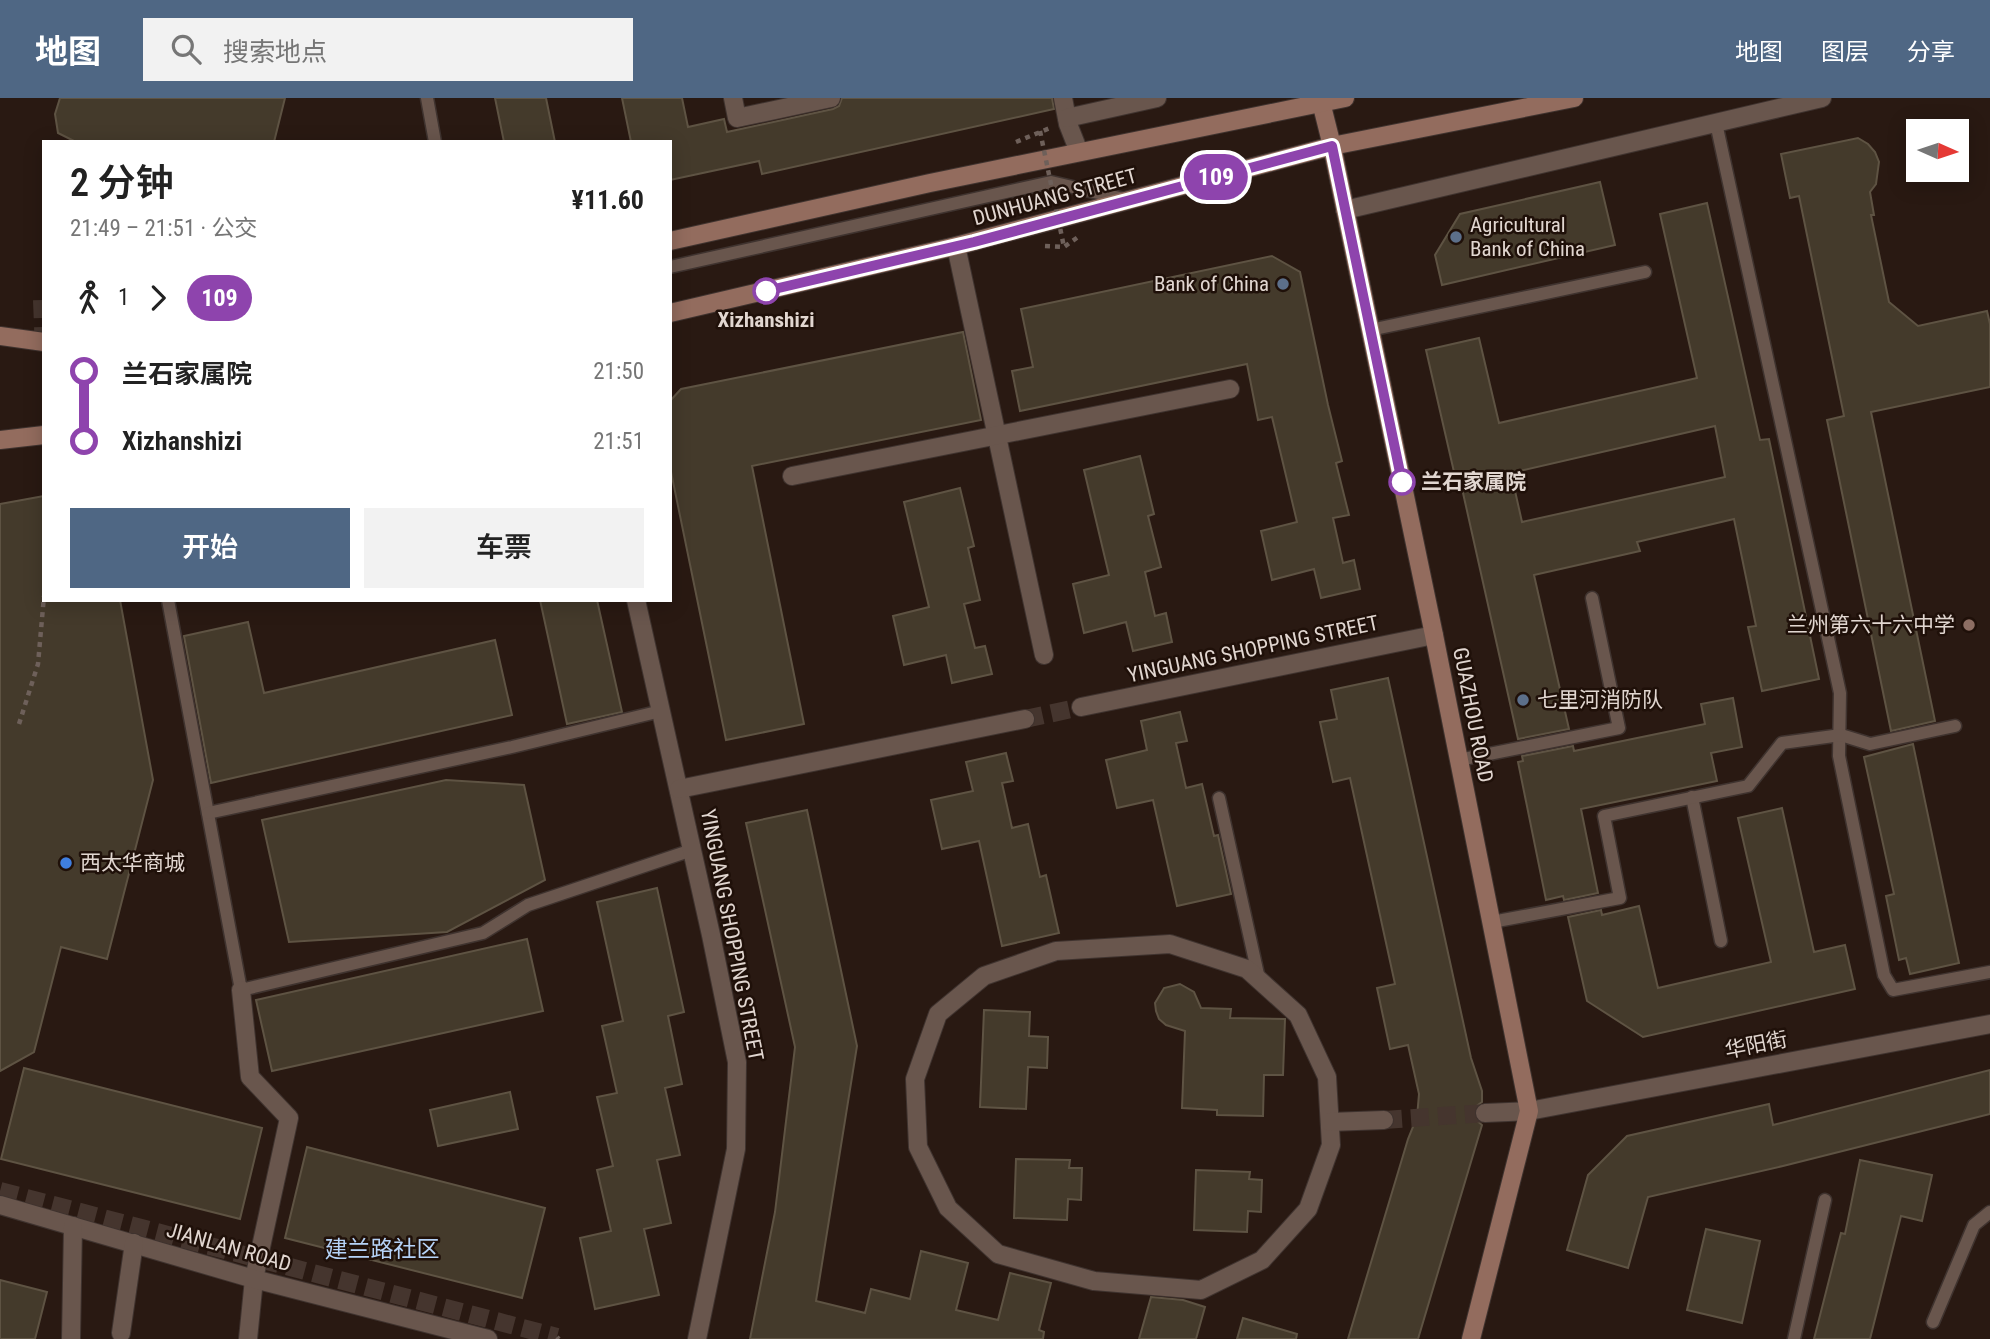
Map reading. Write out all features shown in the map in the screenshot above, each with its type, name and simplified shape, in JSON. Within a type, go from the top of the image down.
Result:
[{"type":"main road","name":"DUNHUANG STREET","points":[[672,241],[1079,152],[1345,98]]},
{"type":"main road","name":"DUNHUANG STREET","points":[[672,313],[956,246],[1332,146],[1574,98]]},
{"type":"main road","name":"GUAZHOU ROAD","points":[[1320,101],[1332,146],[1434,635],[1530,1111],[1471,1339]]},
{"type":"main road","points":[[0,336],[42,342]]},
{"type":"main road","points":[[0,440],[42,435]]},
{"type":"street","points":[[733,98],[737,118],[831,98]]},
{"type":"street","points":[[1063,98],[1079,152]]},
{"type":"street","points":[[1067,118],[1157,98]]},
{"type":"street","points":[[1345,210],[1822,98]]},
{"type":"street","points":[[956,246],[1044,655]]},
{"type":"street","points":[[792,476],[1230,389]]},
{"type":"street","name":"YINGUANG SHOPPING STREET","points":[[636,602],[737,1062],[736,1149],[697,1339]]},
{"type":"street","name":"YINGUANG SHOPPING STREET","points":[[1081,707],[1434,635]]},
{"type":"street","name":"YINGUANG SHOPPING STREET","points":[[679,789],[1025,719]]},
{"type":"street","points":[[1170,944],[1247,969],[1259,980],[1298,1015],[1327,1077],[1331,1145],[1308,1209],[1262,1260],[1201,1290],[1094,1281],[998,1254],[948,1208],[918,1147],[915,1079],[937,1014],[984,976],[1056,951],[1170,944]]},
{"type":"street","points":[[241,990],[250,1077],[289,1118],[254,1279],[248,1339]]},
{"type":"street","name":"华阳街","points":[[1485,1113],[1530,1111],[1990,1024]]},
{"type":"street","points":[[1330,1122],[1384,1119]]},
{"type":"street","name":"JIANLAN ROAD","points":[[0,1205],[254,1279],[488,1339]]},
{"type":"street","points":[[71,1339],[73,1226]]},
{"type":"street","points":[[121,1333],[134,1243]]},
{"type":"lane","points":[[427,98],[435,140]]},
{"type":"lane","points":[[1716,123],[1840,693],[1839,756],[1884,975],[1894,989],[1990,972]]},
{"type":"lane","points":[[672,267],[1051,182],[1130,200]]},
{"type":"lane","points":[[1370,330],[1645,272]]},
{"type":"lane","points":[[1459,760],[1619,728],[1592,598]]},
{"type":"lane","points":[[168,602],[241,990],[483,933],[528,905],[692,850]]},
{"type":"lane","points":[[208,813],[512,747],[661,711]]},
{"type":"lane","points":[[1492,922],[1620,898],[1604,816],[1748,786],[1782,743],[1841,735],[1870,744],[1955,726]]},
{"type":"lane","points":[[1692,797],[1721,940]]},
{"type":"lane","points":[[1219,798],[1259,980]]},
{"type":"lane","points":[[1794,1339],[1825,1200]]},
{"type":"lane","points":[[1933,1322],[1974,1225],[1990,1212]]},
{"type":"lane","points":[[1974,1225],[1990,1222]]},
{"type":"path","points":[[1040,131],[1064,247]]},
{"type":"path","points":[[19,724],[38,664],[43,602]]},
{"type":"building","points":[[60,98],[285,98],[274,140],[72,140],[58,133],[55,114]]},
{"type":"building","points":[[495,98],[546,98],[555,140],[504,140]]},
{"type":"building","points":[[622,98],[682,98],[688,127],[724,119],[727,132],[833,109],[839,106],[842,98],[1052,98],[1054,109],[762,174],[759,161],[672,180],[672,140],[631,140]]},
{"type":"building","points":[[1858,138],[1875,152],[1879,162],[1876,184],[1870,192],[1874,215],[1871,215],[1889,302],[1918,326],[1987,311],[1990,324],[1990,387],[1871,412],[1935,721],[1891,731],[1827,420],[1844,416],[1799,196],[1790,198],[1781,154]]},
{"type":"building","points":[[1600,182],[1615,245],[1442,285],[1435,255],[1460,214]]},
{"type":"building","points":[[1707,203],[1760,440],[1769,439],[1819,679],[1762,691],[1748,627],[1756,626],[1734,519],[1637,542],[1640,551],[1534,575],[1569,729],[1518,739],[1461,484],[1457,485],[1426,350],[1479,338],[1499,423],[1697,378],[1660,214]],"holes":[[[1715,426],[1725,477],[1522,522],[1511,473]]]},
{"type":"building","points":[[1272,256],[1300,272],[1342,461],[1336,463],[1349,515],[1333,518],[1343,563],[1354,560],[1360,589],[1321,598],[1314,569],[1272,580],[1261,531],[1297,522],[1272,417],[1258,420],[1247,364],[1020,411],[1012,371],[1033,367],[1021,309]]},
{"type":"building","points":[[963,332],[981,420],[752,466],[804,724],[726,740],[672,477],[672,399],[681,389]]},
{"type":"building","points":[[1140,456],[1154,514],[1148,516],[1161,567],[1145,572],[1155,616],[1166,613],[1172,642],[1133,651],[1126,622],[1084,633],[1073,584],[1109,575],[1084,470]]},
{"type":"building","points":[[960,488],[974,546],[968,548],[980,600],[964,604],[975,648],[985,646],[992,674],[952,683],[946,655],[904,665],[893,616],[929,607],[904,502]]},
{"type":"building","name":"西太华商城","points":[[42,496],[42,602],[120,602],[153,780],[107,959],[61,947],[34,1052],[0,1071],[0,504]]},
{"type":"building","points":[[540,602],[597,602],[622,712],[567,724]]},
{"type":"building","points":[[248,622],[264,693],[495,640],[512,715],[211,783],[184,636]]},
{"type":"building","points":[[1388,678],[1471,1058],[1482,1091],[1482,1102],[1475,1107],[1474,1113],[1476,1120],[1482,1125],[1418,1339],[1348,1339],[1417,1117],[1419,1094],[1408,1045],[1390,1049],[1377,988],[1395,984],[1350,778],[1333,782],[1320,722],[1337,719],[1331,690]]},
{"type":"building","points":[[1733,698],[1742,747],[1711,753],[1717,781],[1581,809],[1598,893],[1564,900],[1563,896],[1546,900],[1518,762],[1523,761],[1522,756],[1573,746],[1574,751],[1705,724],[1701,704]]},
{"type":"building","points":[[1180,712],[1187,741],[1176,743],[1186,788],[1202,784],[1214,836],[1218,835],[1231,894],[1177,906],[1153,800],[1117,808],[1106,760],[1147,750],[1141,721]]},
{"type":"building","points":[[1913,744],[1959,963],[1910,974],[1906,958],[1899,960],[1886,896],[1894,894],[1864,757]]},
{"type":"building","points":[[1006,753],[1013,781],[1002,783],[1012,828],[1028,824],[1040,877],[1046,875],[1059,933],[1002,946],[979,841],[942,849],[931,800],[973,791],[966,762]]},
{"type":"building","points":[[446,780],[524,785],[545,880],[447,932],[289,942],[262,820]]},
{"type":"building","points":[[1782,808],[1814,952],[1845,945],[1855,989],[1643,1037],[1587,1001],[1568,917],[1601,910],[1602,915],[1639,906],[1658,988],[1771,962],[1738,818]]},
{"type":"building","points":[[807,810],[857,1046],[816,1301],[865,1313],[871,1289],[910,1299],[921,1251],[968,1263],[956,1310],[998,1320],[1010,1273],[1051,1283],[1039,1330],[1044,1332],[1043,1339],[750,1339],[775,1212],[795,1047],[746,823]]},
{"type":"building","points":[[657,888],[684,1012],[668,1016],[682,1084],[665,1088],[680,1155],[657,1160],[671,1223],[644,1229],[659,1295],[595,1309],[580,1238],[611,1231],[597,1170],[613,1166],[597,1097],[617,1093],[602,1026],[623,1021],[597,902]]},
{"type":"building","points":[[527,939],[543,1011],[272,1071],[256,1000]]},
{"type":"building","points":[[1180,984],[1194,992],[1201,1008],[1231,1009],[1230,1018],[1285,1019],[1283,1075],[1264,1075],[1263,1116],[1217,1115],[1217,1110],[1182,1108],[1185,1031],[1166,1025],[1159,1019],[1155,1003],[1164,988]]},
{"type":"building","points":[[984,1010],[1030,1012],[1029,1036],[1048,1037],[1047,1068],[1028,1067],[1026,1109],[980,1107]]},
{"type":"building","points":[[24,1068],[262,1128],[240,1219],[1,1159]]},
{"type":"building","points":[[1990,1070],[1990,1114],[1648,1197],[1628,1268],[1567,1250],[1588,1175],[1627,1136],[1769,1104],[1773,1125]]},
{"type":"building","points":[[510,1092],[518,1129],[438,1146],[430,1110]]},
{"type":"building","points":[[307,1147],[545,1208],[522,1298],[285,1238]]},
{"type":"building","points":[[1016,1159],[1070,1160],[1069,1168],[1082,1168],[1081,1200],[1068,1199],[1067,1220],[1014,1218]]},
{"type":"building","points":[[1860,1160],[1932,1175],[1922,1221],[1901,1216],[1870,1339],[1814,1339],[1841,1233],[1845,1234]]},
{"type":"building","points":[[1196,1170],[1250,1172],[1249,1179],[1262,1180],[1261,1212],[1248,1211],[1247,1232],[1194,1230]]},
{"type":"building","points":[[1706,1229],[1760,1241],[1742,1323],[1687,1310]]},
{"type":"building","points":[[0,1280],[47,1292],[35,1339],[0,1339]]},
{"type":"building","points":[[1151,1297],[1183,1300],[1205,1307],[1196,1339],[1139,1339]]},
{"type":"building","points":[[1243,1318],[1297,1334],[1296,1339],[1237,1339]]},
{"type":"tunnel","points":[[1025,719],[1081,707]]},
{"type":"tunnel","points":[[1384,1120],[1485,1113]]},
{"type":"tunnel","points":[[0,1191],[557,1337]]},
{"type":"bus line","name":"109","points":[[766,291],[974,242],[1332,146],[1402,482]]},
{"type":"place","name":"Agricultural Bank of China","points":[[1456,237]]},
{"type":"place","name":"Bank of China","points":[[1283,284]]},
{"type":"place","name":"Xizhanshizi","points":[[766,291]]},
{"type":"place","name":"兰石家属院","points":[[1402,482]]},
{"type":"place","name":"兰州第六十六中学","points":[[1969,625]]},
{"type":"place","name":"七里河消防队","points":[[1523,700]]},
{"type":"place","name":"西太华商城","points":[[66,863]]},
{"type":"district","name":"建兰路社区","points":[[382,1249]]}]
